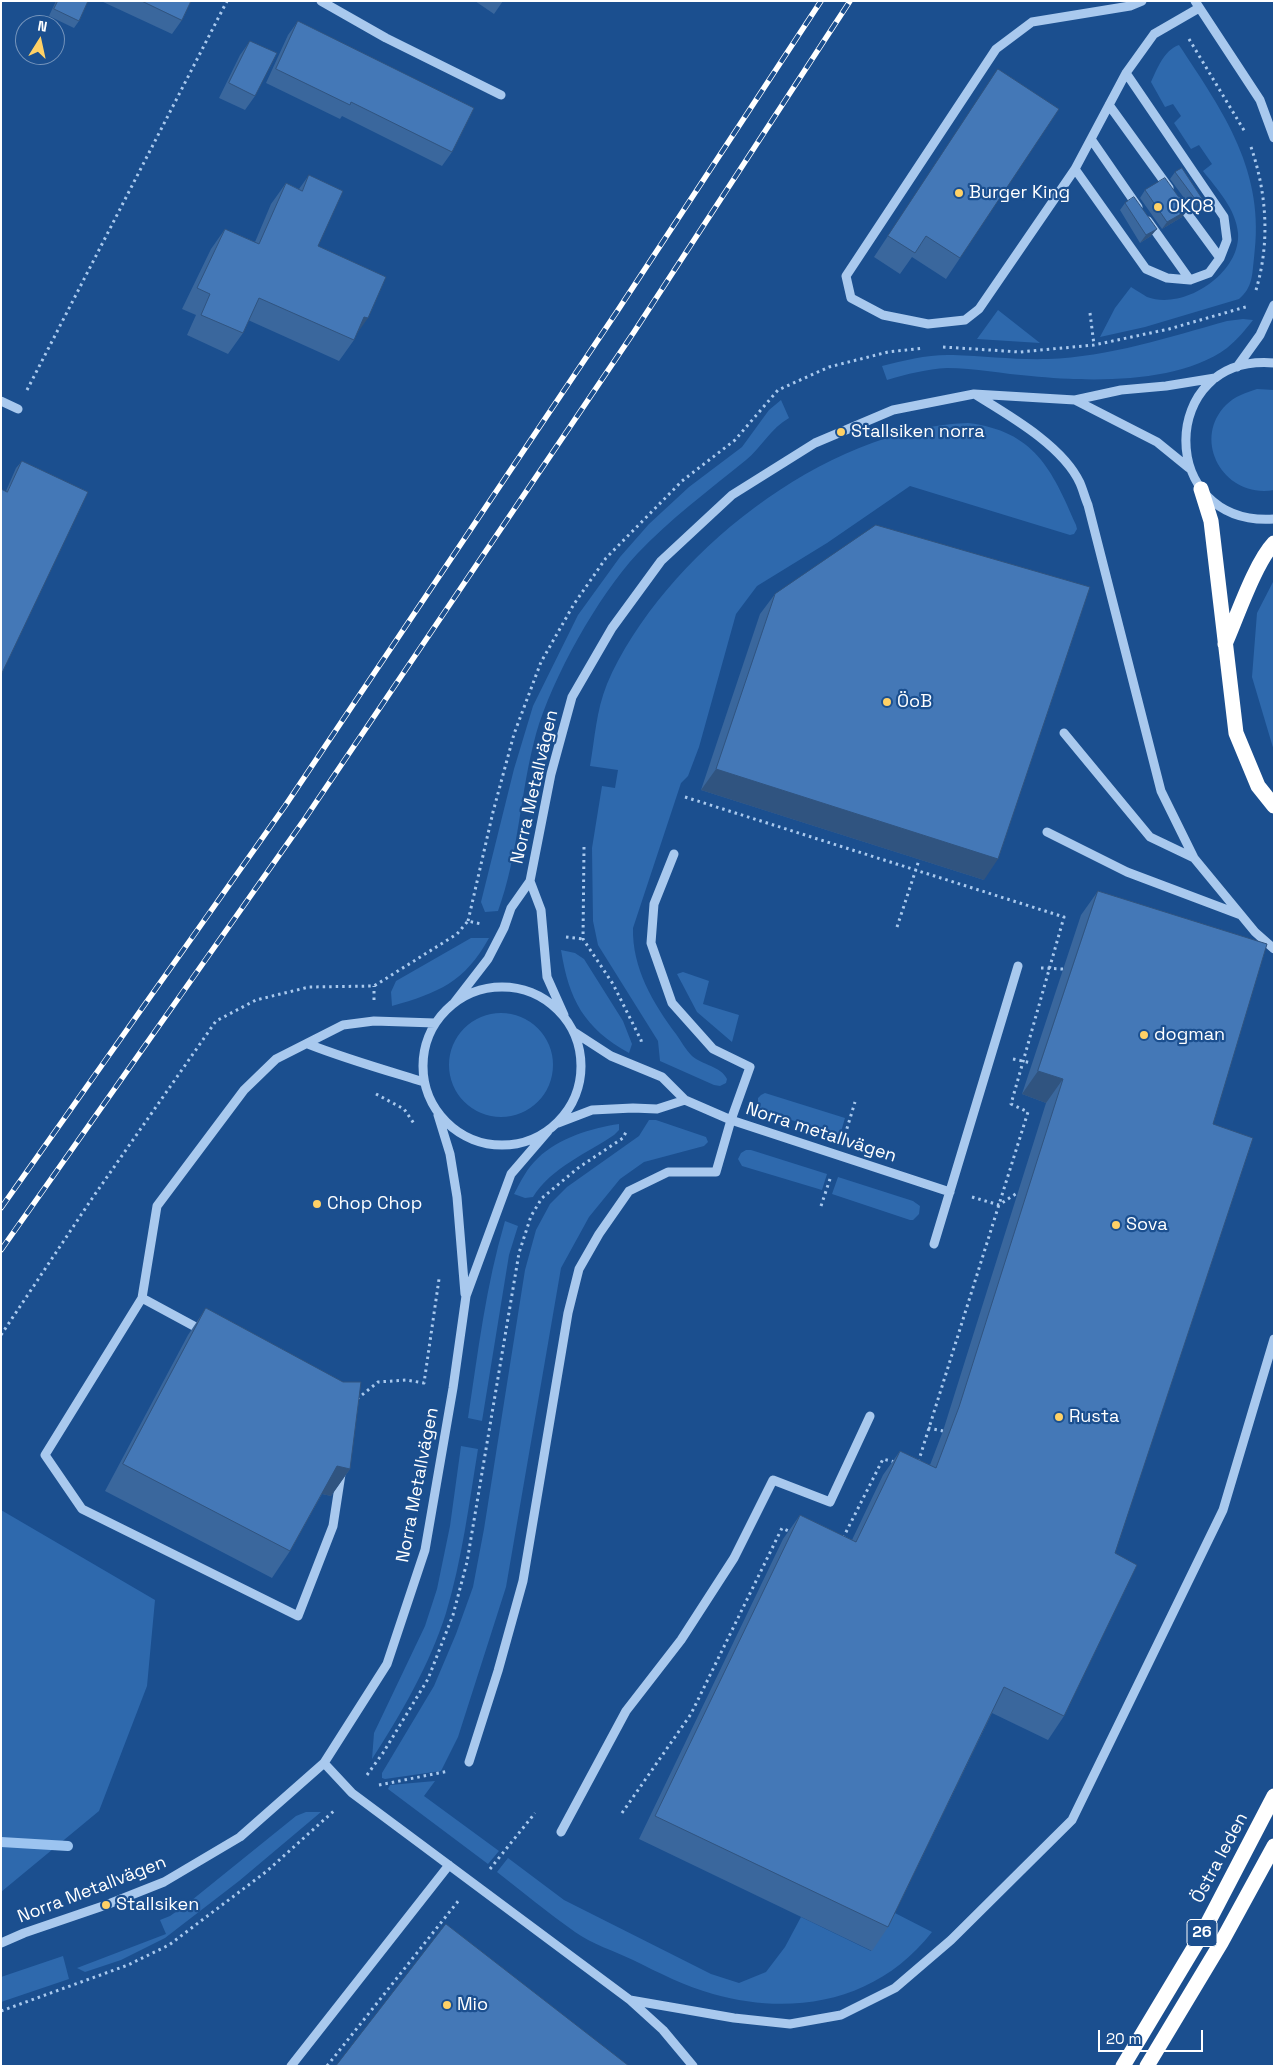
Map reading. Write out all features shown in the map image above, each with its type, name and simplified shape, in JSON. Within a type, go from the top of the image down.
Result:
[{"type":"highway","points":[[1201,489],[1211,522],[1236,733],[1258,786],[1274,806]]},
{"type":"highway","points":[[1225,646],[1251,583],[1269,548],[1274,543]]},
{"type":"highway","name":"Östra leden","points":[[1123,2066],[1201,1936],[1274,1796]]},
{"type":"highway","name":"26","points":[[1147,2066],[1221,1943],[1274,1846]]},
{"type":"street","points":[[321,1],[386,38],[501,95]]},
{"type":"street","points":[[1142,1],[1130,6],[1032,22],[996,49],[846,276],[851,298],[884,315],[928,324],[964,320],[979,309],[1075,169],[1126,72],[1154,34],[1178,20],[1197,4],[1260,100],[1274,138]]},
{"type":"street","points":[[1075,169],[1146,269],[1167,278],[1190,280],[1209,273],[1220,258],[1227,240],[1224,217],[1126,72]]},
{"type":"street","points":[[1109,105],[1220,258]]},
{"type":"street","points":[[1091,139],[1190,280]]},
{"type":"street","points":[[1236,367],[1260,335],[1274,305]]},
{"type":"street","points":[[1274,363],[1261,362],[1236,367],[1215,378],[1198,397],[1187,419],[1184,443],[1189,468],[1201,489],[1219,506],[1229,512],[1252,519],[1274,519]]},
{"type":"street","name":"Norra Metallvägen","points":[[454,1003],[488,959],[504,928],[511,908],[530,880],[551,774],[572,697],[612,628],[661,561],[732,495],[815,443],[893,410],[974,394],[1075,400],[1121,390],[1166,386],[1215,378]]},
{"type":"street","points":[[974,394],[1018,421],[1056,451],[1080,482],[1088,505],[1161,791],[1194,858],[1255,932],[1274,949]]},
{"type":"street","name":"Norra Metallvägen","points":[[1075,400],[1157,442],[1189,468]]},
{"type":"street","points":[[1,401],[18,408]]},
{"type":"street","points":[[1064,733],[1150,837],[1194,858]]},
{"type":"street","points":[[1046,832],[1127,872],[1241,916]]},
{"type":"street","points":[[468,1762],[498,1671],[523,1581],[565,1332],[579,1269],[599,1234],[629,1191],[668,1172],[716,1172],[730,1120],[750,1067],[713,1049],[672,1003],[651,943],[654,904],[674,854]]},
{"type":"street","name":"Norra Metallvägen","points":[[530,880],[541,910],[548,977],[566,1019]]},
{"type":"street","points":[[934,1244],[1018,966]]},
{"type":"street","points":[[501,987],[533,994],[548,1002],[566,1019],[574,1032],[581,1056],[580,1080],[572,1103],[558,1123],[548,1131],[526,1142],[501,1146],[476,1141],[454,1130],[437,1112],[424,1082],[422,1061],[435,1023],[454,1003],[476,991],[501,987]]},
{"type":"street","points":[[341,1469],[333,1526],[298,1616],[82,1509],[46,1455],[142,1298],[157,1206],[244,1090],[276,1059],[343,1025],[374,1021],[435,1023]]},
{"type":"street","points":[[558,1123],[592,1110],[657,1109],[685,1100],[662,1077],[611,1056],[574,1032]]},
{"type":"street","points":[[308,1044],[347,1059],[369,1064],[424,1082]]},
{"type":"street","name":"Norra metallvägen","points":[[685,1100],[730,1120],[950,1192]]},
{"type":"street","name":"Norra Metallvägen","points":[[437,1112],[450,1154],[458,1197],[466,1296]]},
{"type":"street","name":"Norra Metallvägen","points":[[1,1943],[164,1882],[240,1837],[324,1763],[387,1664],[425,1550],[453,1388],[466,1296],[512,1174],[548,1131]]},
{"type":"street","points":[[142,1298],[210,1335]]},
{"type":"street","points":[[630,2000],[734,2018],[790,2024],[841,2015],[895,1988],[951,1940],[1072,1820],[1223,1510],[1274,1339]]},
{"type":"street","points":[[561,1832],[626,1711],[681,1640],[729,1566],[773,1480],[830,1502],[870,1416]]},
{"type":"street","points":[[324,1763],[352,1793],[630,2000],[663,2030],[693,2066]]},
{"type":"street","points":[[291,2066],[449,1865]]},
{"type":"path","points":[[18,408],[227,1]]},
{"type":"path","points":[[1178,20],[1245,132],[1257,164],[1264,196],[1266,242],[1261,275],[1254,298]]},
{"type":"path","points":[[937,347],[1020,352],[1094,345],[1169,329],[1252,305]]},
{"type":"path","points":[[1090,313],[1094,345]]},
{"type":"path","points":[[468,921],[493,812],[514,734],[541,662],[574,604],[606,558],[682,480],[735,440],[778,390],[828,367],[888,352],[929,348]]},
{"type":"path","points":[[685,797],[1064,917],[1011,1104],[1028,1112],[916,1468]]},
{"type":"path","points":[[584,847],[583,939],[613,984],[642,1040],[642,1047]]},
{"type":"path","points":[[897,927],[919,860]]},
{"type":"path","points":[[560,936],[583,939]]},
{"type":"path","points":[[374,1092],[404,1109],[417,1127]]},
{"type":"path","points":[[374,1767],[428,1679],[453,1615],[467,1562],[520,1252],[531,1216],[542,1198],[578,1168],[623,1138],[627,1131]]},
{"type":"path","points":[[950,1192],[999,1204],[1017,1194]]},
{"type":"path","points":[[351,1405],[378,1382],[406,1380],[424,1383],[439,1275]]},
{"type":"path","points":[[928,1428],[942,1430]]},
{"type":"path","points":[[841,1542],[883,1459],[900,1463]]},
{"type":"path","points":[[622,1813],[691,1714],[782,1528],[800,1536]]},
{"type":"path","points":[[390,1782],[437,1774]]},
{"type":"path","points":[[1,2011],[128,1965],[169,1945],[267,1871],[334,1811]]},
{"type":"path","points":[[494,1864],[535,1813]]},
{"type":"path","points":[[327,2066],[454,1906]]},
{"type":"shaded area","points":[[1179,45],[1226,120],[1238,145],[1247,171],[1254,198],[1256,227],[1251,280],[1247,290],[1239,299],[1145,327],[1100,337],[1115,308],[1131,287],[1147,297],[1162,300],[1177,299],[1208,285],[1220,275],[1230,262],[1236,248],[1238,233],[1234,216],[1220,192],[1203,171],[1212,164],[1199,145],[1191,149],[1174,123],[1181,116],[1173,104],[1165,107],[1151,82],[1165,55]]},
{"type":"shaded area","points":[[998,310],[1040,343],[977,339]]},
{"type":"shaded area","points":[[1253,320],[1231,345],[1207,360],[1184,368],[1133,378],[1054,378],[947,368],[917,372],[887,380],[882,366],[935,355],[1024,359],[1071,357],[1116,350],[1161,340],[1227,321]]},
{"type":"shaded area","points":[[1257,389],[1274,390],[1274,490],[1256,490],[1240,485],[1228,476],[1218,464],[1213,450],[1212,434],[1216,419],[1226,405],[1244,393]]},
{"type":"shaded area","points":[[781,400],[789,418],[777,427],[751,455],[676,517],[637,554],[607,592],[578,639],[553,688],[536,734],[526,778],[511,867],[498,911],[485,912],[481,902],[514,769],[533,706],[578,615],[620,557],[649,524],[689,487],[742,447],[769,410]]},
{"type":"shaded area","points":[[968,423],[991,427],[1009,434],[1025,444],[1038,456],[1049,470],[1067,505],[1077,529],[1074,534],[1070,535],[910,486],[827,543],[757,586],[736,614],[699,747],[688,776],[681,783],[633,928],[636,957],[652,997],[690,1054],[696,1059],[716,1068],[727,1079],[726,1083],[720,1086],[714,1085],[660,1061],[658,1041],[598,945],[593,921],[592,848],[602,786],[615,788],[618,770],[590,766],[603,694],[633,636],[667,590],[708,546],[755,507],[806,474],[859,448],[914,430]]},
{"type":"shaded area","points":[[1274,580],[1274,751],[1252,677],[1257,613]]},
{"type":"shaded area","points":[[471,938],[489,938],[480,953],[460,975],[449,984],[437,990],[392,1006],[391,992],[396,981]]},
{"type":"shaded area","points":[[561,950],[575,953],[584,959],[623,1021],[632,1044],[629,1053],[601,1033],[581,1011],[569,984]]},
{"type":"shaded area","points":[[683,972],[709,981],[703,1004],[739,1015],[732,1042],[697,1012],[677,974]]},
{"type":"shaded area","points":[[501,1013],[521,1017],[530,1022],[544,1036],[549,1045],[553,1065],[549,1085],[544,1094],[530,1108],[521,1113],[501,1117],[481,1113],[472,1108],[458,1094],[453,1085],[449,1065],[453,1045],[458,1036],[472,1022],[481,1017]]},
{"type":"shaded area","points":[[765,1093],[845,1118],[840,1135],[762,1111],[758,1107],[758,1098]]},
{"type":"shaded area","points":[[649,1120],[656,1120],[706,1137],[708,1142],[704,1146],[644,1162],[620,1179],[589,1217],[561,1268],[506,1587],[458,1737],[441,1771],[382,1778],[382,1773],[434,1686],[473,1587],[525,1270],[536,1230],[550,1204],[567,1187],[639,1136]]},
{"type":"shaded area","points":[[619,1124],[619,1130],[614,1135],[560,1169],[550,1177],[533,1197],[525,1198],[514,1194],[531,1166],[546,1151],[576,1135],[597,1128]]},
{"type":"shaded area","points":[[746,1150],[827,1174],[822,1190],[742,1166],[738,1159],[741,1153]]},
{"type":"shaded area","points":[[838,1177],[913,1201],[920,1206],[919,1214],[913,1220],[910,1220],[832,1194]]},
{"type":"shaded area","points":[[505,1221],[518,1226],[509,1255],[482,1421],[468,1418],[488,1294]]},
{"type":"shaded area","points":[[461,1446],[478,1449],[461,1552],[452,1593],[432,1651],[423,1670],[394,1724],[372,1759],[374,1733],[425,1626],[437,1589],[450,1526]]},
{"type":"shaded area","points":[[1,1510],[155,1600],[147,1686],[99,1811],[1,1892]]},
{"type":"shaded area","points":[[435,1781],[424,1796],[499,1851],[488,1864],[388,1789],[390,1785]]},
{"type":"shaded area","points":[[306,1812],[321,1812],[239,1881],[165,1938],[121,1960],[85,1972],[77,1968],[166,1934],[160,1920],[170,1916],[187,1904],[296,1816]]},
{"type":"shaded area","points":[[508,1858],[564,1900],[711,1974],[739,1983],[766,1972],[785,1947],[801,1917],[871,1951],[891,1911],[932,1932],[910,1955],[887,1974],[861,1988],[833,1998],[804,2003],[774,2004],[744,2001],[713,1994],[682,1983],[582,1936],[497,1872]]},
{"type":"shaded area","points":[[63,1956],[69,1979],[1,2002],[1,1977]]},
{"type":"building","points":[[58,1],[88,1],[79,21],[54,9]]},
{"type":"building","points":[[142,1],[191,1],[182,20]]},
{"type":"building","points":[[298,21],[474,108],[452,152],[351,102],[350,105],[276,69]]},
{"type":"building","points":[[250,41],[277,53],[255,96],[229,83]]},
{"type":"building","name":"Burger King","points":[[998,69],[1059,109],[960,258],[926,236],[915,253],[888,236]]},
{"type":"building","points":[[1182,168],[1203,200],[1198,203],[1175,172]]},
{"type":"building","points":[[309,175],[343,191],[318,246],[386,277],[368,318],[364,317],[354,340],[259,298],[243,333],[201,315],[210,294],[197,288],[225,229],[259,244],[286,183],[302,191]]},
{"type":"building","points":[[1165,178],[1188,210],[1167,222],[1145,190]]},
{"type":"building","points":[[1134,197],[1157,229],[1146,235],[1125,203]]},
{"type":"building","points":[[22,461],[88,492],[1,675],[1,489],[7,492]]},
{"type":"building","name":"ÖoB","points":[[876,525],[1090,587],[998,859],[716,769],[775,594]]},
{"type":"building","points":[[1098,891],[1267,944],[1213,1124],[1253,1138],[1115,1553],[1137,1565],[1064,1716],[1004,1687],[888,1927],[655,1816],[800,1515],[856,1542],[900,1451],[936,1468],[959,1407],[1063,1079],[1038,1071]]},
{"type":"building","points":[[206,1308],[343,1382],[361,1382],[350,1469],[337,1466],[290,1551],[123,1464]]},
{"type":"building","name":"Mio","points":[[446,1924],[629,2066],[336,2066]]},
{"type":"waterway","points":[[1,1842],[68,1846]]},
{"type":"railway","points":[[1,1208],[285,806],[618,310],[821,1]]},
{"type":"railway","points":[[1,1250],[304,820],[634,332],[850,1]]},
{"type":"place","name":"Burger King","points":[[959,193]]},
{"type":"place","name":"OKQ8","points":[[1158,207]]},
{"type":"place","name":"Stallsiken norra","points":[[841,432]]},
{"type":"place","name":"ÖoB","points":[[887,702]]},
{"type":"place","name":"dogman","points":[[1144,1035]]},
{"type":"place","name":"Chop Chop","points":[[317,1204]]},
{"type":"place","name":"Sova","points":[[1116,1225]]},
{"type":"place","name":"Rusta","points":[[1059,1417]]},
{"type":"place","name":"Stallsiken","points":[[106,1905]]},
{"type":"place","name":"Mio","points":[[447,2005]]}]
